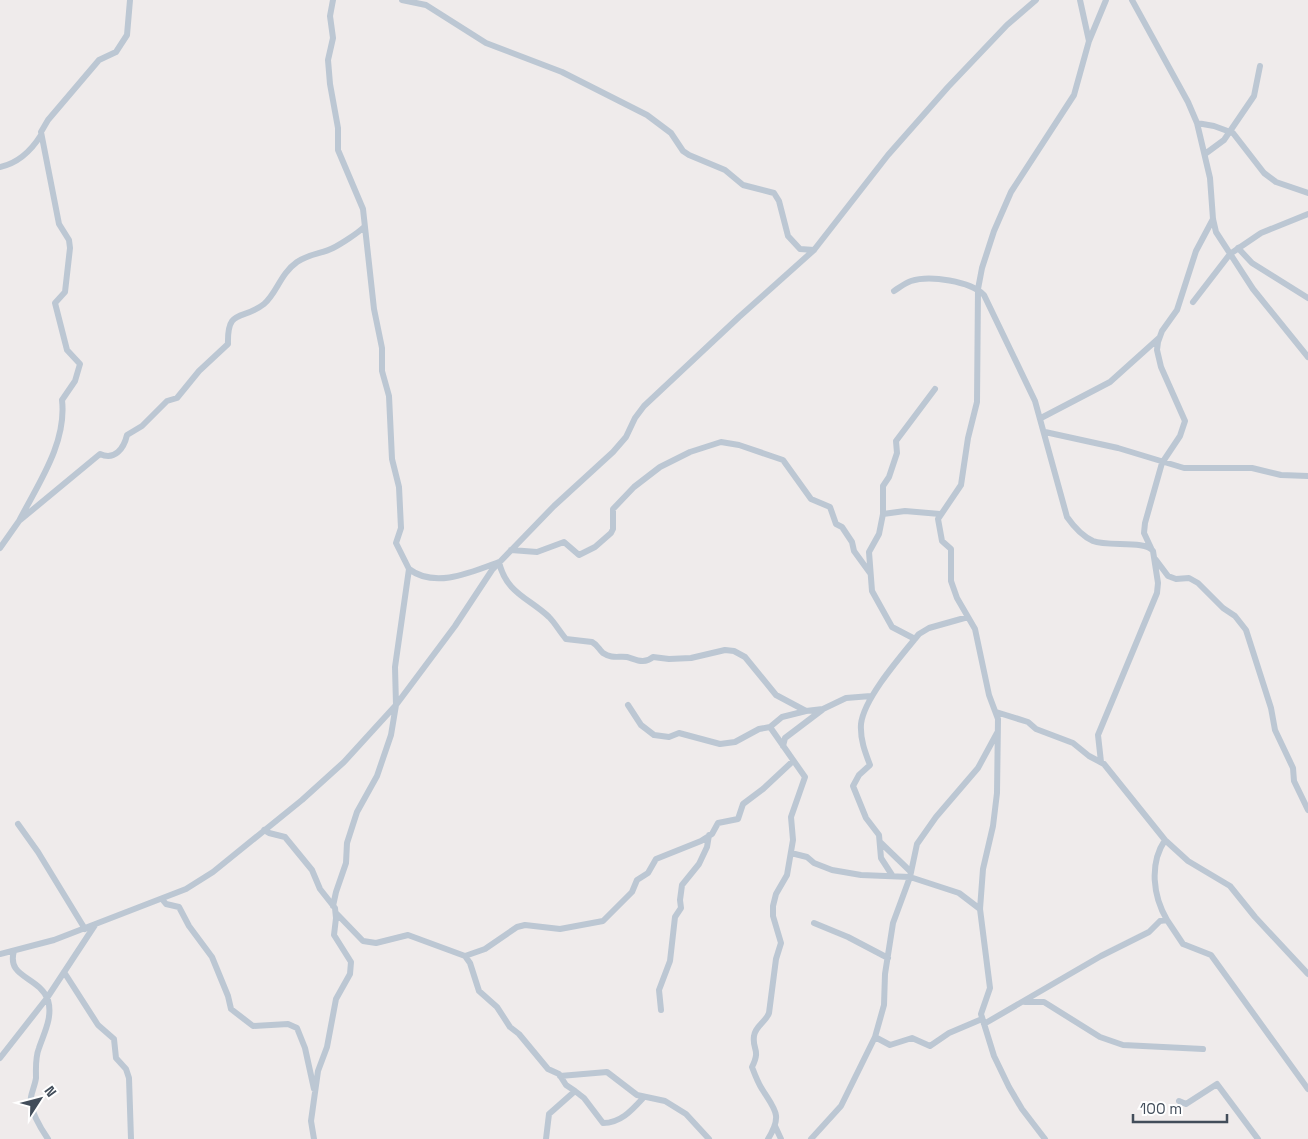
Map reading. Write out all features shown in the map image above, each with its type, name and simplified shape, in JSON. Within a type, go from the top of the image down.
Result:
[{"type":"street","points":[[0,167],[13,164],[22,157],[41,135],[48,120],[99,60],[116,52],[127,35],[130,0]]},
{"type":"street","points":[[333,0],[330,16],[333,38],[328,60],[330,84],[338,128],[338,150],[360,198],[374,309],[382,348],[382,371],[389,396],[392,459],[400,487],[401,528],[396,543],[409,570],[419,577],[435,579],[456,576],[499,562]]},
{"type":"street","points":[[402,0],[426,5],[486,43],[562,72],[646,115],[671,133],[683,151],[689,155],[724,170],[743,185],[774,193],[780,201],[788,236],[800,249],[814,250]]},
{"type":"street","points":[[0,954],[85,929],[186,889],[213,872],[334,772],[396,705],[499,562],[613,452],[626,437],[638,413],[650,401],[728,326],[814,250],[888,155],[948,87],[1007,26],[1036,0]]},
{"type":"street","points":[[1080,0],[1089,41]]},
{"type":"street","points":[[1045,1139],[1022,1109],[1009,1087],[994,1056],[981,1014],[990,988],[980,909],[983,869],[994,826],[997,792],[999,757],[996,712],[989,695],[975,630],[957,598],[951,581],[951,549],[942,541],[938,523],[940,514],[961,486],[968,438],[978,402],[978,289],[982,268],[1001,213],[1011,192],[1074,95],[1089,41],[1106,0]]},
{"type":"street","points":[[1132,0],[1188,102],[1197,123],[1212,190],[1213,219],[1216,232],[1252,289],[1308,356]]},
{"type":"street","points":[[1205,154],[1224,140],[1231,132],[1254,96],[1260,66]]},
{"type":"street","points":[[1197,123],[1231,132],[1242,142],[1264,173],[1276,182],[1308,193]]},
{"type":"street","points":[[0,548],[19,521],[59,438],[64,412],[62,400],[74,381],[80,364],[67,350],[55,303],[65,292],[70,248],[69,240],[59,224],[41,135]]},
{"type":"street","points":[[1193,302],[1230,254],[1270,228],[1308,214]]},
{"type":"street","points":[[1041,418],[1110,382],[1160,337],[1177,310],[1196,251],[1213,219]]},
{"type":"street","points":[[19,521],[100,454],[107,458],[115,455],[125,444],[127,435],[142,426],[167,401],[177,398],[199,371],[228,344],[228,326],[233,320],[242,313],[258,309],[267,301],[281,277],[296,263],[315,252],[332,249],[364,227]]},
{"type":"street","points":[[1238,248],[1252,263],[1308,298]]},
{"type":"street","points":[[894,291],[910,281],[921,280],[954,281],[978,289],[989,302],[1026,379],[1041,418],[1060,485],[1064,510],[1076,528],[1084,535],[1100,543],[1144,545],[1151,548]]},
{"type":"street","points":[[1101,762],[1098,735],[1156,597],[1158,583],[1155,560],[1144,533],[1144,526],[1162,462],[1180,436],[1185,421],[1161,368],[1157,350],[1160,337]]},
{"type":"street","points":[[915,639],[897,632],[889,623],[872,591],[869,552],[879,534],[883,514],[883,486],[889,477],[897,453],[896,441],[934,389]]},
{"type":"street","points":[[1045,432],[1118,448],[1190,469],[1252,468],[1281,475],[1308,476]]},
{"type":"street","points":[[511,550],[537,552],[564,542],[579,555],[588,552],[611,533],[613,529],[613,509],[634,487],[668,462],[690,452],[721,442],[739,445],[783,460],[811,499],[830,507],[836,524],[842,527],[852,542],[854,551],[870,573]]},
{"type":"street","points":[[883,514],[905,510],[940,514]]},
{"type":"street","points":[[1155,560],[1168,576],[1176,579],[1189,578],[1198,583],[1222,608],[1235,616],[1246,630],[1271,708],[1275,730],[1293,768],[1294,781],[1308,810]]},
{"type":"street","points":[[499,562],[501,572],[508,582],[523,599],[548,617],[566,638],[592,642],[609,656],[627,657],[634,661],[650,660],[653,657],[669,660],[691,658],[725,650],[734,651],[745,657],[776,695],[806,711]]},
{"type":"street","points":[[311,1137],[310,1121],[318,1071],[329,1039],[336,998],[352,968],[350,957],[334,935],[336,892],[346,863],[347,843],[357,812],[377,776],[389,745],[396,705],[395,667],[409,570]]},
{"type":"street","points":[[892,875],[882,861],[877,831],[866,818],[853,786],[859,775],[870,765],[863,748],[861,726],[871,696],[915,639],[929,628],[968,617]]},
{"type":"street","points":[[783,746],[785,738],[823,709],[846,698],[871,696]]},
{"type":"street","points":[[628,704],[641,725],[654,734],[667,737],[679,733],[706,742],[726,744],[735,742],[759,729],[770,727],[782,717],[823,709]]},
{"type":"street","points":[[996,712],[1028,722],[1036,728],[1074,743],[1089,756],[1101,762],[1164,840],[1188,861],[1230,886],[1255,917],[1308,974]]},
{"type":"street","points":[[770,727],[805,777],[791,816],[793,840],[787,876],[776,894],[773,906],[773,916],[781,943],[774,969],[769,1013],[766,1020],[757,1028],[754,1037],[757,1057],[752,1067],[761,1088],[775,1107],[775,1126],[781,1139]]},
{"type":"street","points":[[811,1139],[841,1106],[876,1037],[884,1005],[884,974],[894,917],[911,874],[915,850],[920,838],[978,768],[996,733]]},
{"type":"street","points":[[465,956],[485,949],[517,927],[525,926],[560,930],[577,927],[587,922],[601,922],[611,916],[614,908],[632,892],[637,880],[648,872],[659,856],[669,855],[696,843],[709,835],[718,823],[738,818],[743,804],[763,789],[793,761]]},
{"type":"street","points":[[18,824],[38,852],[85,929]]},
{"type":"street","points":[[264,830],[268,834],[284,837],[303,858],[312,870],[320,889],[335,910],[353,933],[364,941],[376,943],[408,935],[465,956],[470,963],[479,991],[497,1007],[510,1028],[519,1034],[548,1068],[560,1076],[566,1085],[584,1098],[602,1123],[611,1123],[629,1114],[644,1098]]},
{"type":"street","points":[[661,1010],[659,990],[670,961],[675,917],[681,908],[682,885],[699,864],[707,847],[709,835]]},
{"type":"street","points":[[1164,840],[1159,848],[1154,882],[1161,908],[1167,920],[1183,944],[1211,955],[1308,1089]]},
{"type":"street","points":[[880,842],[911,874]]},
{"type":"street","points":[[790,853],[807,857],[814,863],[832,870],[863,875],[911,874],[960,893],[980,909]]},
{"type":"street","points":[[162,899],[166,904],[179,907],[189,926],[212,957],[228,996],[231,1009],[253,1026],[288,1024],[297,1028],[305,1048],[315,1092]]},
{"type":"street","points":[[876,1037],[890,1045],[912,1038],[930,1046],[949,1033],[983,1022],[1026,1002],[1067,975],[1149,932],[1158,922],[1167,920]]},
{"type":"street","points":[[814,923],[848,937],[888,958]]},
{"type":"street","points":[[0,1058],[47,998],[95,925]]},
{"type":"street","points":[[14,951],[11,961],[13,967],[32,980],[47,998],[49,1018],[36,1058],[35,1083],[31,1100],[38,1121],[48,1139]]},
{"type":"street","points":[[64,972],[98,1024],[114,1039],[116,1058],[128,1073],[131,1139]]},
{"type":"street","points":[[1026,1002],[1044,1002],[1100,1037],[1122,1045],[1203,1049]]},
{"type":"street","points":[[560,1076],[607,1072],[637,1095],[665,1102],[686,1114],[709,1139]]},
{"type":"street","points":[[1179,1101],[1186,1104],[1217,1084],[1258,1139]]},
{"type":"street","points":[[546,1139],[549,1114],[575,1091]]},
{"type":"street","points":[[768,1139],[775,1126]]}]
